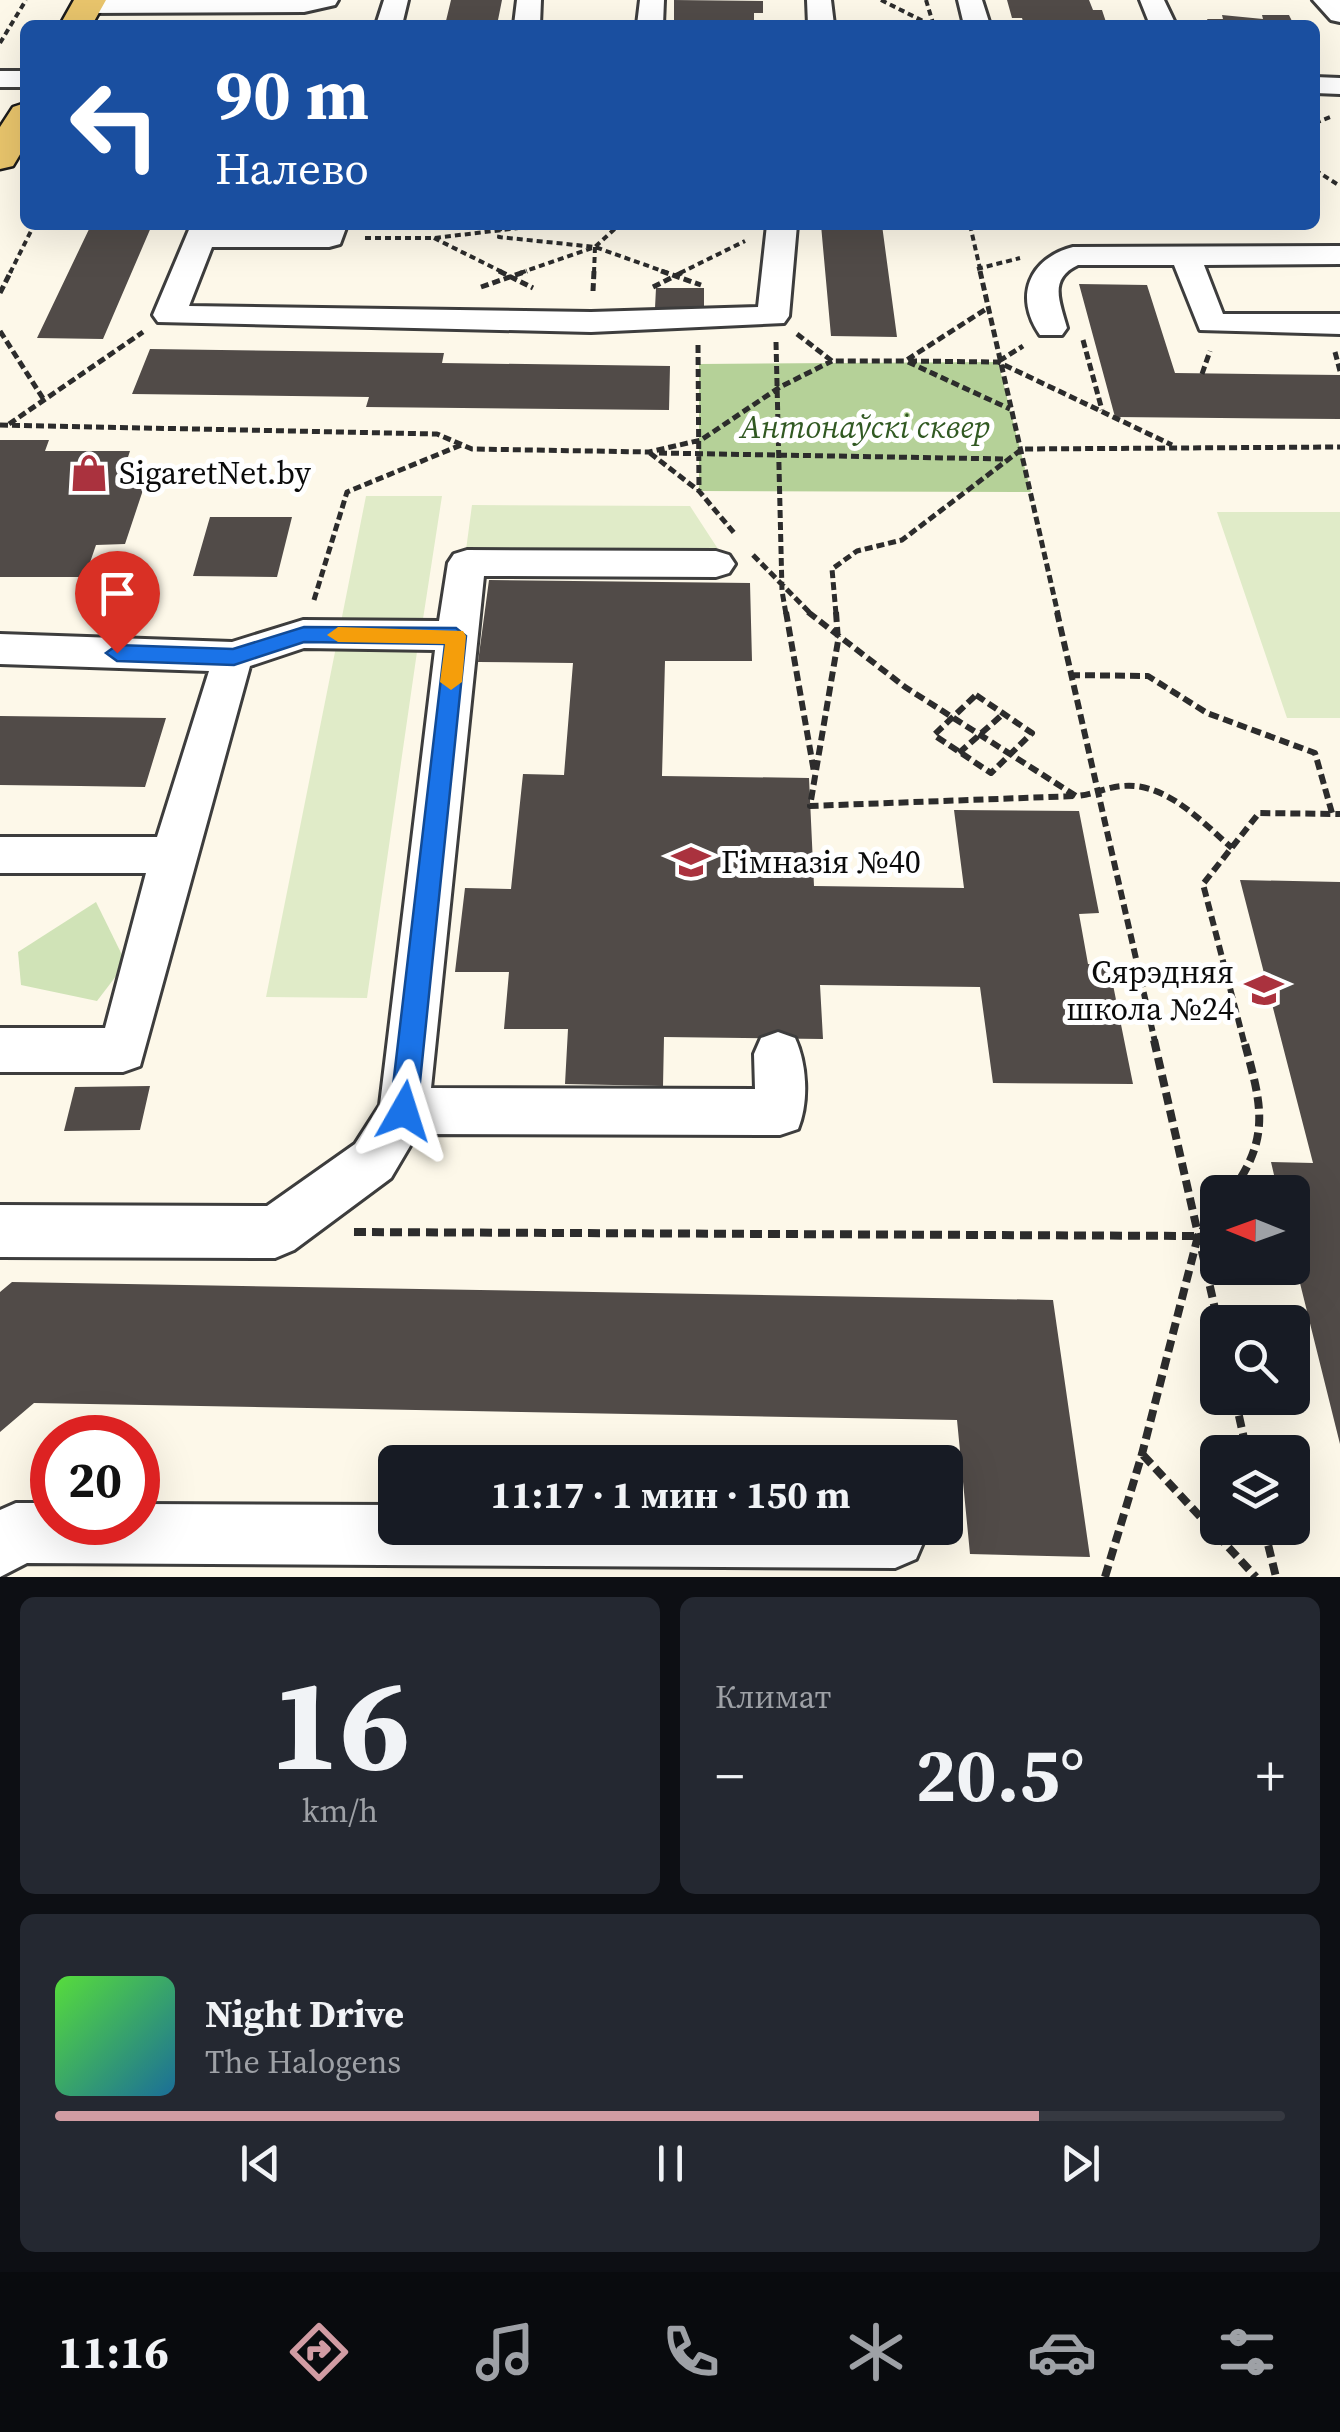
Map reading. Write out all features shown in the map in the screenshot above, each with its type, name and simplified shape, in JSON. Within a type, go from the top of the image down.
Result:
[{"type":"main road","points":[[0,158],[20,123]]},
{"type":"lane","points":[[1325,0],[1340,15]]},
{"type":"lane","points":[[84,10],[169,3],[309,10]]},
{"type":"lane","points":[[331,232],[203,232],[169,315],[591,322],[773,316],[771,230]]},
{"type":"lane","points":[[1051,328],[1040,282],[1046,270],[1073,256],[1340,255]]},
{"type":"lane","points":[[1186,256],[1211,323],[1340,324]]},
{"type":"lane","points":[[0,1231],[274,1232],[372,1160],[404,1111],[467,563],[716,564]]},
{"type":"lane","points":[[0,649],[234,657],[304,634],[456,636]]},
{"type":"lane","points":[[0,1050],[123,1050],[173,855],[234,657]]},
{"type":"lane","points":[[0,855],[173,855]]},
{"type":"lane","points":[[404,1111],[780,1112],[778,1054]]},
{"type":"lane","points":[[0,1547],[16,1533],[378,1535]]},
{"type":"path","points":[[0,43],[26,0]]},
{"type":"path","points":[[882,0],[922,20]]},
{"type":"path","points":[[0,293],[32,230]]},
{"type":"path","points":[[331,232],[434,238],[502,230]]},
{"type":"path","points":[[480,287],[595,248],[614,230]]},
{"type":"path","points":[[591,322],[769,230]]},
{"type":"path","points":[[971,230],[1214,1305]]},
{"type":"path","points":[[434,238],[514,276],[591,322]]},
{"type":"path","points":[[591,322],[595,248]]},
{"type":"path","points":[[4,425],[169,315]]},
{"type":"path","points":[[773,316],[780,387],[782,591],[815,778]]},
{"type":"path","points":[[695,318],[702,453],[700,492]]},
{"type":"path","points":[[0,331],[44,400]]},
{"type":"path","points":[[1202,374],[1212,346]]},
{"type":"path","points":[[649,452],[701,440],[780,387],[832,361]]},
{"type":"path","points":[[1012,410],[905,361],[998,362],[1174,446]]},
{"type":"path","points":[[4,425],[437,434],[472,450],[1008,459]]},
{"type":"path","points":[[304,634],[347,492],[461,444]]},
{"type":"path","points":[[1232,848],[1184,809],[1148,788],[1122,786],[1098,796],[810,806],[838,641],[832,568],[857,551],[902,540],[1022,449],[1340,447]]},
{"type":"path","points":[[649,452],[700,492],[782,591],[838,641],[1076,796]]},
{"type":"path","points":[[1070,675],[1148,676],[1176,700],[1221,722],[1278,737],[1315,753],[1336,814],[1258,814],[1203,884],[1262,1109],[1250,1168],[1244,1175]]},
{"type":"path","points":[[976,696],[1003,714],[1032,733],[991,774],[934,734],[976,696]]},
{"type":"path","points":[[960,752],[1003,714]]},
{"type":"path","points":[[274,1232],[1198,1236]]},
{"type":"path","points":[[1105,1577],[1200,1233]]},
{"type":"path","points":[[1142,1454],[1256,1577]]},
{"type":"path","points":[[1268,1545],[1276,1577]]},
{"type":"green space","name":"Антонаўскі сквер","points":[[998,362],[1031,492],[699,491],[699,364]]},
{"type":"green space","points":[[366,496],[442,496],[421,632],[339,632]]},
{"type":"green space","points":[[472,505],[690,506],[720,552],[466,550]]},
{"type":"green space","points":[[1217,512],[1340,512],[1340,718],[1287,718]]},
{"type":"green space","points":[[338,637],[419,638],[367,998],[266,997]]},
{"type":"green space","points":[[96,902],[126,963],[97,1001],[21,985],[18,952]]},
{"type":"building","points":[[451,0],[502,0],[498,20],[446,20]]},
{"type":"building","points":[[674,0],[763,1],[763,13],[754,13],[754,20],[674,20]]},
{"type":"building","points":[[1007,0],[1089,0],[1093,10],[1102,10],[1105,20],[1023,20],[1012,18]]},
{"type":"building","points":[[1222,15],[1263,19],[1262,15],[1289,15],[1292,20],[1207,19],[1223,19]]},
{"type":"building","points":[[89,230],[150,230],[103,339],[37,338]]},
{"type":"building","points":[[821,230],[883,230],[897,337],[831,336]]},
{"type":"building","points":[[1079,284],[1147,285],[1175,373],[1340,375],[1340,419],[1115,417]]},
{"type":"building","points":[[656,288],[704,288],[704,308],[655,308]]},
{"type":"building","points":[[150,349],[444,353],[442,363],[670,366],[669,410],[366,407],[369,397],[132,394]]},
{"type":"building","points":[[0,440],[49,440],[45,451],[130,451],[124,469],[150,469],[125,544],[96,545],[85,577],[0,577]]},
{"type":"building","points":[[210,517],[292,517],[277,577],[193,576]]},
{"type":"building","name":"Гімназія №40","points":[[489,580],[750,583],[752,661],[665,661],[662,776],[809,778],[814,886],[964,888],[954,810],[1079,811],[1099,913],[1079,914],[1088,964],[1109,965],[1133,1084],[993,1083],[980,987],[820,985],[823,1039],[664,1037],[663,1086],[565,1084],[568,1029],[504,1029],[509,972],[455,972],[465,888],[511,889],[523,774],[564,775],[573,663],[478,662]]},
{"type":"building","points":[[0,716],[166,718],[145,787],[0,785]]},
{"type":"building","points":[[1240,880],[1340,882],[1340,1444],[1310,1323],[1310,1305],[1305,1305],[1300,1285],[1310,1285],[1310,1175],[1274,1175],[1271,1162],[1313,1163]]},
{"type":"building","points":[[150,1086],[140,1130],[64,1131],[75,1087]]},
{"type":"building","points":[[12,1282],[1053,1300],[1090,1557],[970,1554],[963,1445],[959,1445],[957,1420],[34,1403],[0,1432],[0,1292]]},
{"type":"slow traffic","points":[[338,635],[456,636],[451,682]]},
{"type":"place","name":"SigaretNet.by","points":[[89,473]]},
{"type":"place","name":"Гімназія №40","points":[[691,862]]},
{"type":"place","name":"Сярэдняя школа №24","points":[[1264,990]]},
{"type":"route","points":[[117,653],[234,657],[304,634],[456,636],[404,1111]]}]
